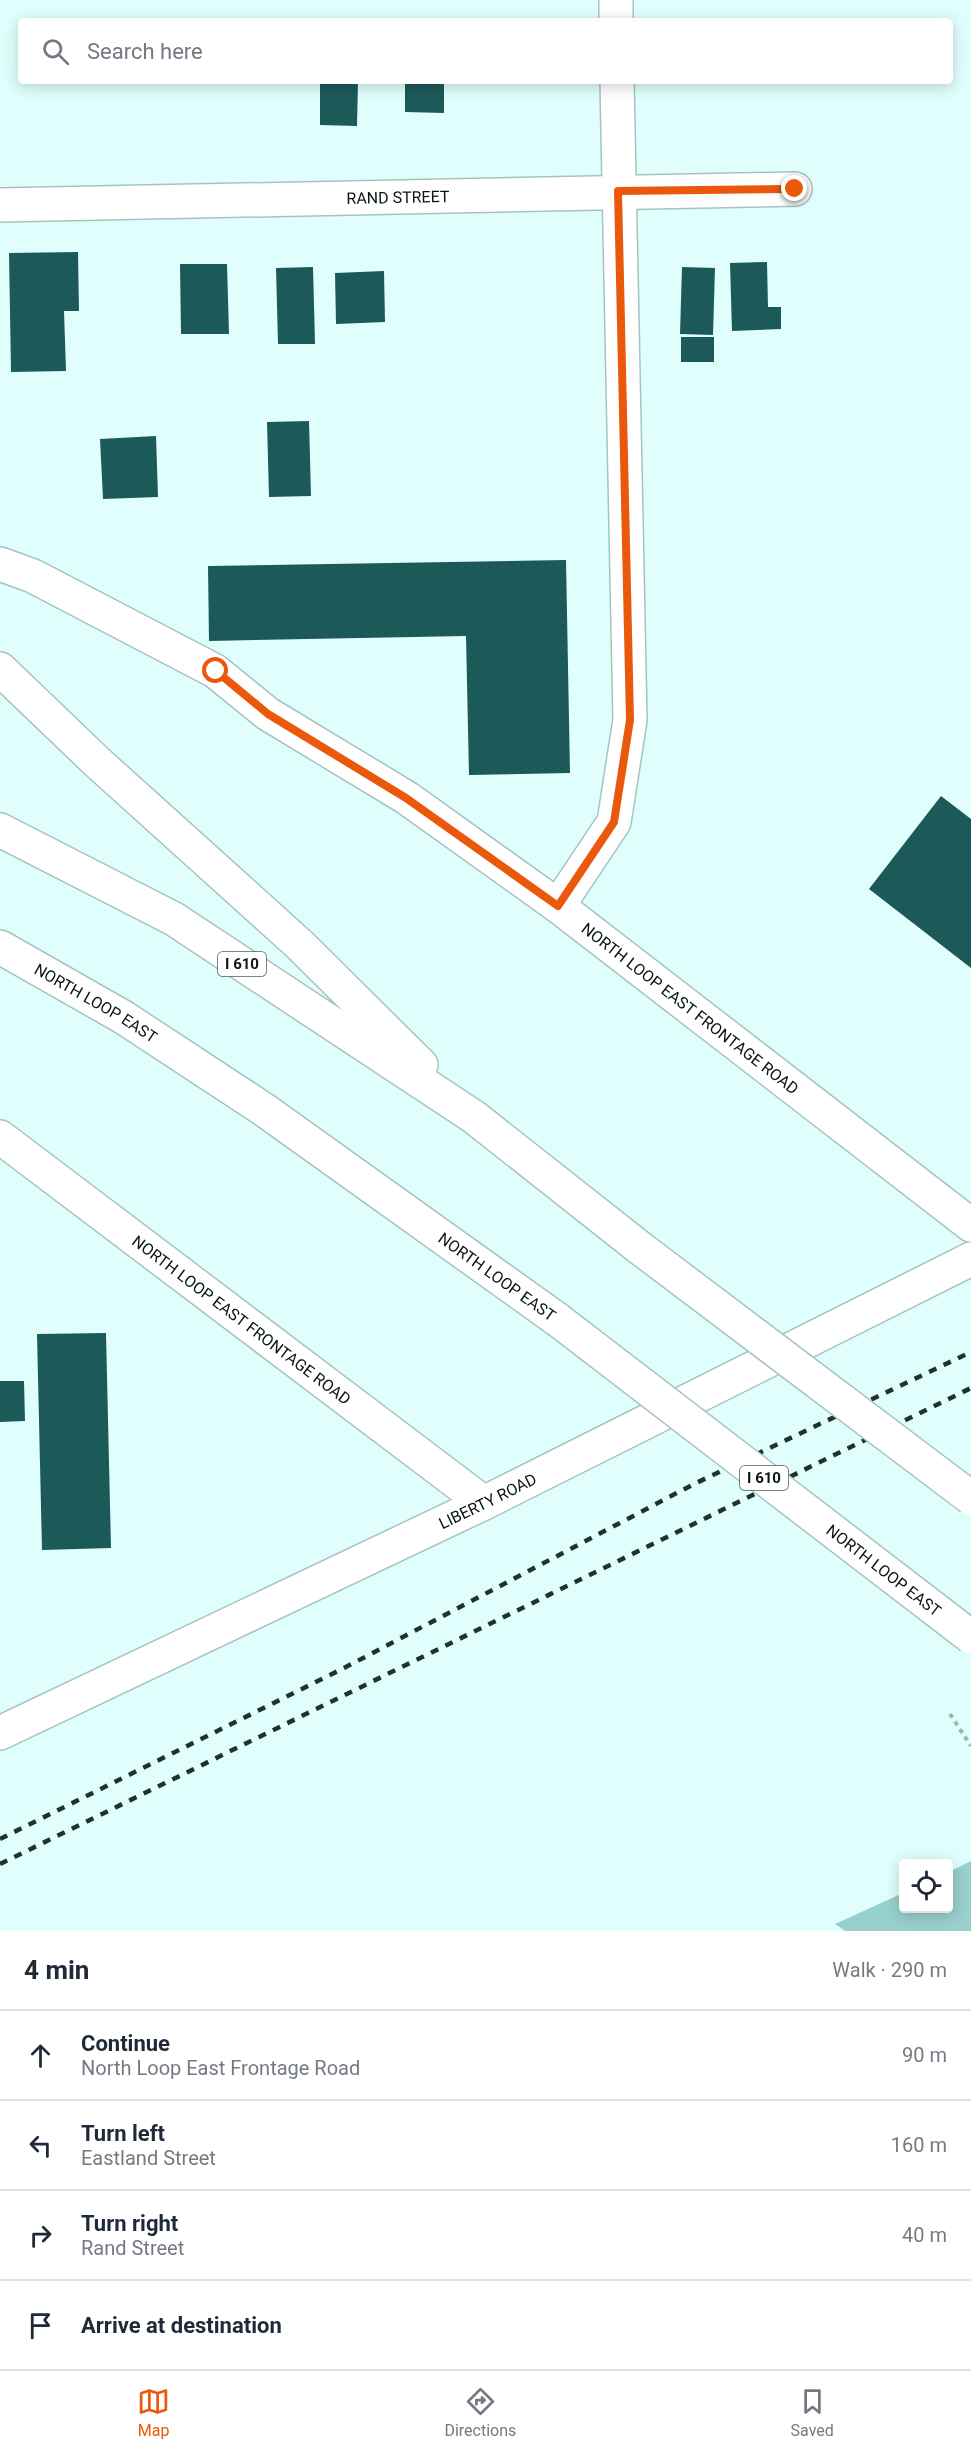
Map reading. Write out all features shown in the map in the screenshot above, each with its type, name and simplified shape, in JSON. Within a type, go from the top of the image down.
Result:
[{"type":"main road","points":[[615,0],[616,18]]},
{"type":"main road","points":[[558,906],[614,822],[630,720],[617,84]]},
{"type":"main road","name":"RAND STREET","points":[[0,205],[795,189]]},
{"type":"main road","name":"NORTH LOOP EAST FRONTAGE ROAD","points":[[0,564],[33,576],[216,671],[268,714],[406,798],[558,906],[971,1225]]},
{"type":"main road","points":[[0,669],[96,761],[300,945],[474,1117]]},
{"type":"main road","name":"I 610","points":[[0,830],[174,919],[474,1117],[640,1248],[971,1498]]},
{"type":"main road","name":"NORTH LOOP EAST","points":[[0,947],[123,1017],[264,1109],[558,1320],[971,1637]]},
{"type":"main road","points":[[0,969],[123,1017]]},
{"type":"main road","name":"NORTH LOOP EAST FRONTAGE ROAD","points":[[0,1137],[484,1503]]},
{"type":"main road","name":"LIBERTY ROAD","points":[[0,1733],[484,1503],[971,1259]]},
{"type":"path","points":[[950,1714],[971,1746]]},
{"type":"shaded area","points":[[971,1861],[971,1931],[845,1931],[835,1924],[899,1895],[899,1913],[953,1913],[953,1870]]},
{"type":"building","points":[[320,84],[358,84],[357,126],[320,125]]},
{"type":"building","points":[[405,84],[444,84],[444,113],[405,112]]},
{"type":"building","points":[[78,252],[79,311],[64,311],[66,371],[11,372],[9,253]]},
{"type":"building","points":[[767,262],[768,307],[781,307],[781,329],[732,331],[730,263]]},
{"type":"building","points":[[180,264],[227,264],[229,334],[181,334]]},
{"type":"building","points":[[313,267],[315,344],[278,344],[276,268]]},
{"type":"building","points":[[682,267],[715,268],[713,335],[680,334]]},
{"type":"building","points":[[384,271],[385,322],[336,324],[335,273]]},
{"type":"building","points":[[681,337],[714,337],[714,362],[681,362]]},
{"type":"building","points":[[309,421],[311,496],[269,497],[267,422]]},
{"type":"building","points":[[156,436],[158,497],[103,499],[100,439]]},
{"type":"building","points":[[566,560],[570,773],[469,775],[466,636],[209,641],[208,566]]},
{"type":"building","points":[[941,796],[971,819],[971,968],[869,889]]},
{"type":"building","points":[[106,1333],[111,1548],[42,1550],[37,1334]]},
{"type":"building","points":[[0,1381],[24,1381],[25,1421],[0,1422]]},
{"type":"railway","points":[[0,1839],[344,1668],[694,1484],[971,1352]]},
{"type":"railway","points":[[0,1864],[971,1388]]},
{"type":"route","points":[[216,671],[268,714],[406,798],[558,906],[614,822],[630,720],[618,191],[795,189]]}]
